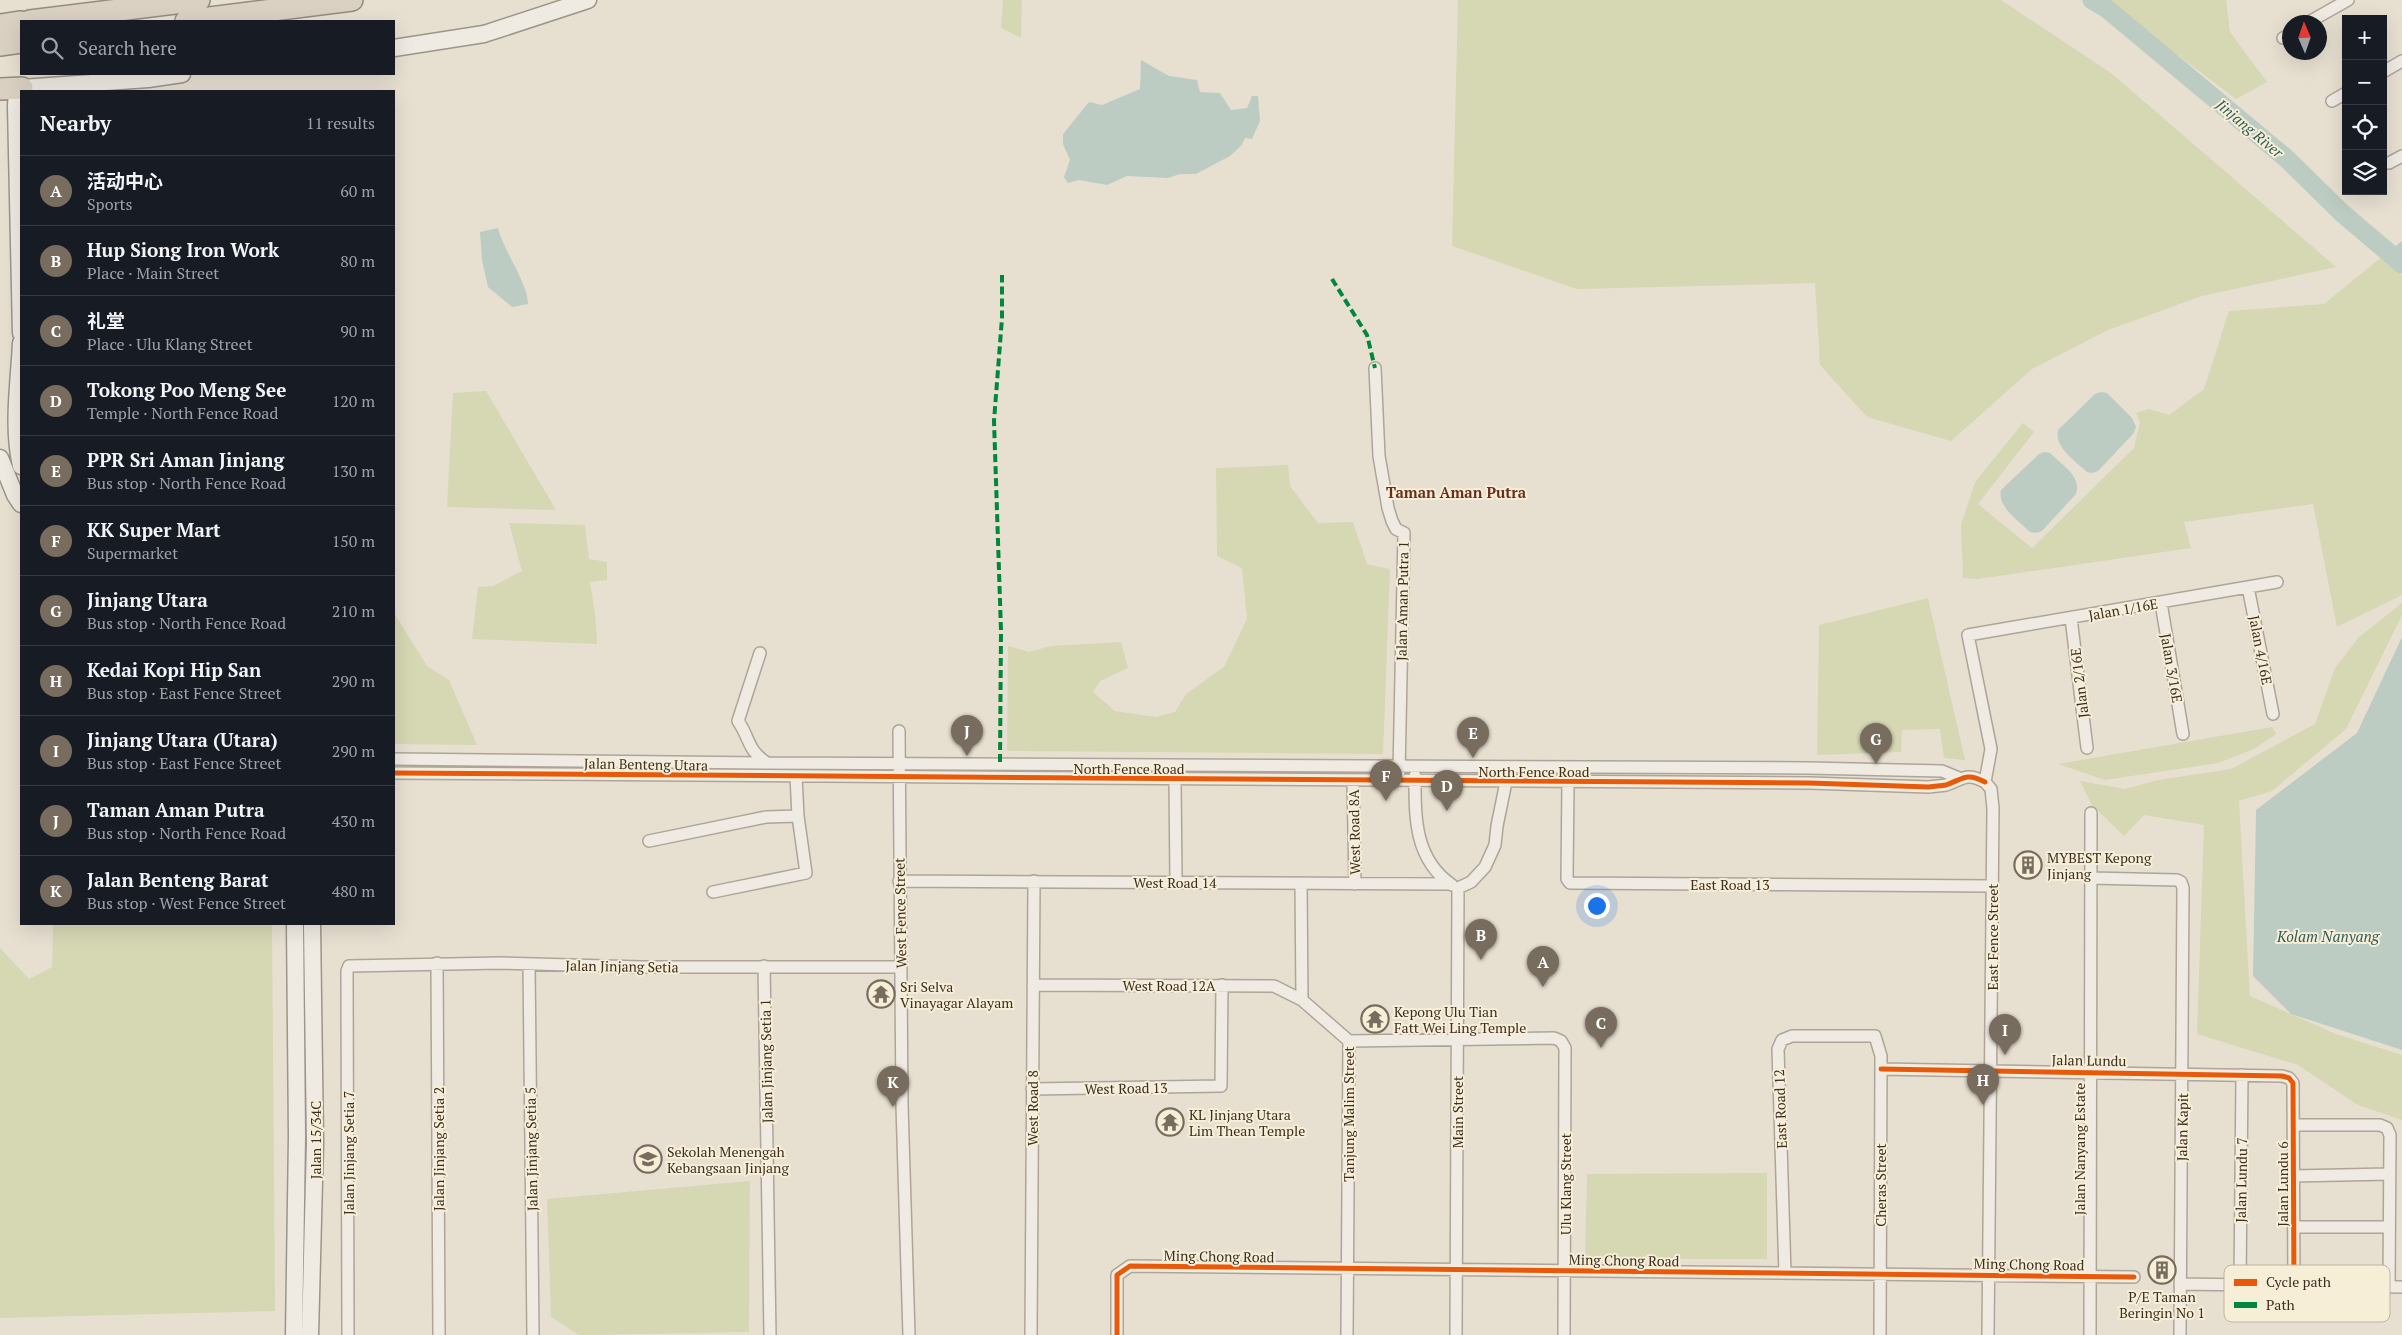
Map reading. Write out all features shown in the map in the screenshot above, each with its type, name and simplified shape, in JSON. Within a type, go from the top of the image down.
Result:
[{"type":"highway","points":[[38,20],[198,0]]},
{"type":"highway","points":[[194,20],[352,0]]},
{"type":"highway","points":[[0,25],[20,22]]},
{"type":"highway","points":[[0,45],[20,42]]},
{"type":"highway","points":[[0,89],[12,98]]},
{"type":"street","points":[[395,48],[484,34],[588,0]]},
{"type":"street","points":[[2321,15],[2348,0]]},
{"type":"street","points":[[2387,70],[2402,61]]},
{"type":"street","points":[[66,90],[174,75]]},
{"type":"street","points":[[2332,101],[2342,95]]},
{"type":"street","points":[[12,98],[18,118],[20,261]]},
{"type":"street","points":[[2389,163],[2402,156]]},
{"type":"street","points":[[20,359],[16,424],[20,461]]},
{"type":"street","name":"Jalan Aman Putra 1","points":[[1375,368],[1379,456],[1386,499],[1396,529],[1404,533],[1399,781]]},
{"type":"street","points":[[0,458],[20,502]]},
{"type":"street","name":"Jalan 1/16E","points":[[1986,782],[1991,749],[1968,635],[2277,582]]},
{"type":"street","name":"Jalan 4/16E","points":[[2248,587],[2273,714]]},
{"type":"street","name":"Jalan 3/16E","points":[[2161,603],[2183,734]]},
{"type":"street","name":"Jalan 2/16E","points":[[2072,618],[2087,748]]},
{"type":"street","points":[[760,653],[738,721],[756,756],[767,763]]},
{"type":"street","name":"West Fence Street","points":[[899,731],[902,1105],[909,1335]]},
{"type":"street","name":"Jalan Benteng Utara","points":[[395,759],[898,763]]},
{"type":"street","points":[[1000,762],[1000,778]]},
{"type":"street","name":"North Fence Road","points":[[898,763],[1000,762],[1808,768],[1942,771],[1959,778]]},
{"type":"street","points":[[1415,766],[1418,837],[1426,857],[1439,875],[1454,886],[1471,882],[1485,867],[1495,845],[1496,826],[1506,782]]},
{"type":"street","name":"Jalan Benteng Utara","points":[[395,773],[898,778]]},
{"type":"street","points":[[713,892],[806,873],[798,816],[796,776]]},
{"type":"street","name":"North Fence Road","points":[[898,778],[1809,783],[1929,787],[1945,785],[1959,778],[1971,776],[1986,782]]},
{"type":"street","points":[[1175,780],[1176,882]]},
{"type":"street","name":"West Road 8A","points":[[1353,781],[1355,884]]},
{"type":"street","name":"East Road 13","points":[[1568,782],[1567,880],[1570,883],[1992,886]]},
{"type":"street","name":"East Fence Street","points":[[1986,782],[1991,789],[1993,808],[1988,1335]]},
{"type":"street","name":"Jalan Nanyang Estate","points":[[2090,1335],[2091,814]]},
{"type":"street","points":[[649,841],[766,816],[798,816]]},
{"type":"street","name":"Jalan Kapit","points":[[2091,878],[2177,880],[2181,882],[2183,888],[2180,1335]]},
{"type":"street","name":"West Road 14","points":[[899,880],[1454,886]]},
{"type":"street","name":"West Road 8","points":[[1031,1335],[1034,881]]},
{"type":"street","points":[[1301,883],[1302,1000]]},
{"type":"street","name":"Main Street","points":[[1454,886],[1457,1039],[1456,1335]]},
{"type":"street","name":"Jalan 15/34C","points":[[294,925],[297,1136],[294,1335]]},
{"type":"street","name":"Jalan 15/34C","points":[[310,1335],[316,1143],[312,925]]},
{"type":"street","name":"Jalan Jinjang Setia","points":[[347,971],[349,966],[354,964],[437,963],[641,967],[901,967]]},
{"type":"street","name":"Jalan Jinjang Setia 2","points":[[437,963],[439,1335]]},
{"type":"street","name":"Jalan Jinjang Setia 5","points":[[529,964],[532,1335]]},
{"type":"street","name":"Jalan Jinjang Setia 1","points":[[764,966],[770,1335]]},
{"type":"street","name":"Jalan Jinjang Setia 7","points":[[347,971],[348,1335]]},
{"type":"street","name":"West Road 12A","points":[[1033,984],[1274,986],[1302,1000]]},
{"type":"street","name":"West Road 13","points":[[1032,1089],[1221,1086],[1222,985]]},
{"type":"street","name":"Tanjung Malim Street","points":[[1302,1000],[1349,1041],[1347,1335]]},
{"type":"street","name":"East Road 12","points":[[1785,1273],[1778,1049],[1782,1040],[1792,1036],[1875,1036]]},
{"type":"street","name":"Cheras Street","points":[[1875,1036],[1881,1056],[1880,1335]]},
{"type":"street","name":"Ulu Klang Street","points":[[1457,1039],[1554,1038],[1561,1041],[1565,1048],[1564,1335]]},
{"type":"street","points":[[1349,1041],[1457,1039]]},
{"type":"street","name":"Jalan Lundu","points":[[1881,1069],[1991,1069],[2282,1076],[2289,1078],[2293,1083]]},
{"type":"street","name":"Jalan Lundu 7","points":[[2240,1265],[2242,1075]]},
{"type":"street","name":"Jalan Lundu 6","points":[[2293,1083],[2294,1265]]},
{"type":"street","points":[[2293,1125],[2380,1125],[2387,1128],[2390,1135],[2389,1265]]},
{"type":"street","points":[[2294,1176],[2390,1174]]},
{"type":"street","points":[[2294,1226],[2389,1226]]},
{"type":"street","name":"Ming Chong Road","points":[[1117,1335],[1117,1276],[1130,1266],[2134,1277]]},
{"type":"street","points":[[2180,1284],[2224,1285]]},
{"type":"green space","points":[[1003,0],[1022,0],[1021,38],[1001,28]]},
{"type":"green space","points":[[1458,0],[2001,0],[2111,73],[2336,267],[2202,296],[2108,330],[2032,369],[1951,441],[1867,417],[1820,365],[1815,283],[1577,289],[1452,246]]},
{"type":"green space","points":[[2100,0],[2226,0],[2230,32],[2267,82],[2236,99],[2119,11]]},
{"type":"green space","points":[[2383,256],[2402,275],[2402,595],[2337,627],[2313,504],[2184,522],[2191,548],[1978,579],[1963,578],[1961,525],[1975,482],[2023,423],[2034,432],[1978,504],[2032,548],[2134,448],[2140,422],[2136,413],[2149,409],[2169,415],[2204,389],[2229,311],[2324,304]]},
{"type":"green space","points":[[486,391],[556,510],[447,507],[453,393]]},
{"type":"green space","points":[[1288,465],[1290,486],[1318,523],[1353,522],[1367,564],[1390,569],[1383,754],[1007,751],[1008,646],[1029,652],[1051,646],[1121,642],[1128,668],[1100,681],[1093,692],[1115,711],[1156,717],[1175,712],[1186,694],[1224,667],[1247,619],[1242,568],[1217,556],[1216,468]]},
{"type":"green space","points":[[509,523],[585,525],[589,559],[607,562],[607,580],[590,582],[597,644],[472,639],[478,587],[493,586],[522,571]]},
{"type":"green space","points":[[1928,598],[1965,760],[1944,758],[1940,729],[1902,730],[1901,752],[1817,755],[1819,625]]},
{"type":"green space","points":[[2402,603],[2402,615],[2346,729],[2272,791],[2239,801],[2250,996],[2336,1034],[2402,1055],[2402,1120],[2358,1105],[2298,1065],[2197,1034],[2204,825],[2144,815],[2124,836],[2092,805],[2080,781],[2125,789],[2158,780],[2231,769],[2315,724],[2335,668],[2359,637]]},
{"type":"green space","points":[[395,615],[427,666],[449,680],[477,745],[395,744]]},
{"type":"green space","points":[[2272,727],[2276,734],[2254,749],[2218,763],[2105,780],[2058,764]]},
{"type":"green space","points":[[53,925],[272,925],[275,1311],[0,1318],[0,948],[29,979],[52,967]]},
{"type":"green space","points":[[1767,1173],[1767,1259],[1585,1259],[1587,1174]]},
{"type":"green space","points":[[750,1181],[749,1332],[579,1335],[551,1317],[547,1199]]},
{"type":"water","points":[[1141,60],[1169,76],[1197,80],[1200,92],[1220,93],[1231,110],[1247,108],[1252,96],[1258,96],[1260,121],[1252,139],[1245,138],[1241,146],[1230,156],[1196,174],[1180,174],[1168,178],[1127,176],[1107,185],[1079,180],[1068,183],[1064,177],[1070,160],[1063,144],[1063,134],[1089,102],[1102,105],[1140,89]]},
{"type":"water","points":[[498,228],[524,287],[528,304],[512,307],[488,287],[482,260],[480,232]]},
{"type":"water","points":[[2402,241],[2402,269],[2387,254]]},
{"type":"water","points":[[2107,393],[2132,418],[2136,427],[2133,434],[2098,471],[2092,473],[2087,472],[2062,448],[2059,442],[2058,430],[2095,394]]},
{"type":"water","points":[[2044,452],[2050,453],[2069,471],[2076,482],[2077,488],[2076,494],[2042,531],[2036,533],[2030,532],[2010,513],[2002,502],[2001,490],[2039,454]]},
{"type":"water","name":"Kolam Nanyang","points":[[2402,637],[2402,1050],[2291,1014],[2253,976],[2256,810],[2357,733]]},
{"type":"waterway","name":"Jinjang River","points":[[2092,0],[2106,8],[2287,159],[2342,213],[2402,264]]},
{"type":"marked path","points":[[1000,762],[1001,631],[994,421],[1002,318],[1002,275]]},
{"type":"marked path","points":[[1332,279],[1367,335],[1375,368]]},
{"type":"cycle path","points":[[395,773],[1809,783],[1929,787],[1946,785],[1969,777],[1985,782]]},
{"type":"cycle path","points":[[1881,1069],[2282,1076],[2289,1078],[2293,1083],[2294,1265]]},
{"type":"cycle path","points":[[1117,1335],[1117,1275],[1130,1266],[2134,1277]]},
{"type":"place","name":"Taman Aman Putra","points":[[967,756]]},
{"type":"place","name":"PPR Sri Aman Jinjang","points":[[1473,758]]},
{"type":"place","name":"Jinjang Utara","points":[[1876,764]]},
{"type":"place","name":"KK Super Mart","points":[[1386,801]]},
{"type":"place","name":"Tokong Poo Meng See","points":[[1447,811]]},
{"type":"place","name":"MYBEST Kepong Jinjang","points":[[2028,865]]},
{"type":"place","name":"Hup Siong Iron Work","points":[[1481,960]]},
{"type":"place","name":"活动中心","points":[[1543,987]]},
{"type":"place","name":"Sri Selva Vinayagar Alayam","points":[[881,994]]},
{"type":"place","name":"Kepong Ulu Tian Fatt Wei Ling Temple","points":[[1375,1019]]},
{"type":"place","name":"礼堂","points":[[1601,1048]]},
{"type":"place","name":"Jinjang Utara (Utara)","points":[[2005,1055]]},
{"type":"place","name":"Kedai Kopi Hip San","points":[[1983,1105]]},
{"type":"place","name":"Jalan Benteng Barat","points":[[893,1107]]},
{"type":"place","name":"KL Jinjang Utara Lim Thean Temple","points":[[1170,1122]]},
{"type":"place","name":"Sekolah Menengah Kebangsaan Jinjang","points":[[648,1159]]},
{"type":"place","name":"P/E Taman Beringin No 1","points":[[2162,1270]]},
{"type":"district","name":"Taman Aman Putra","points":[[1456,492]]}]
